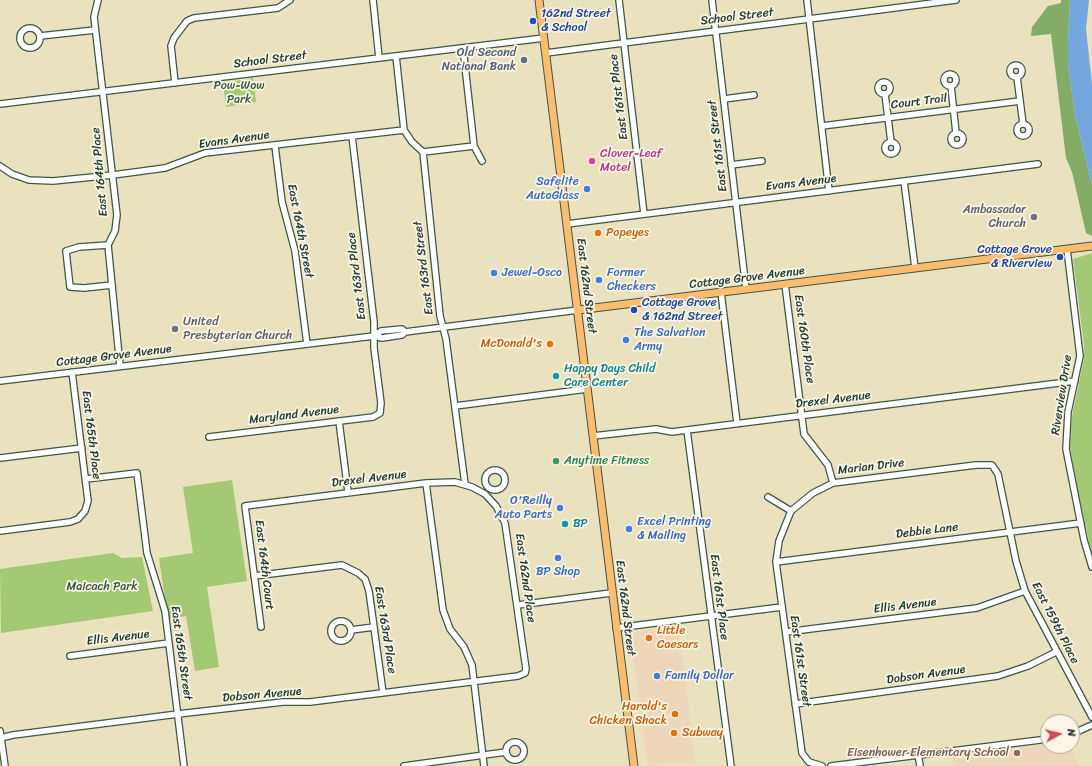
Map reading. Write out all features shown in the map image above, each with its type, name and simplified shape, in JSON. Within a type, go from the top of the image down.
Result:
[{"type":"main road","name":"East 162nd Street","points":[[539,0],[578,310],[611,593],[634,766]]},
{"type":"main road","name":"Cottage Grove Avenue","points":[[578,310],[1092,246]]},
{"type":"street","name":"East 164th Place","points":[[98,0],[94,11],[95,30],[117,215],[115,231],[108,245],[120,366]]},
{"type":"street","points":[[175,83],[171,46],[174,38],[187,21],[194,18],[278,8],[290,0]]},
{"type":"street","points":[[373,0],[379,58]]},
{"type":"street","name":"East 161st Place","points":[[619,0],[644,214]]},
{"type":"street","name":"East 161st Street","points":[[712,0],[746,289]]},
{"type":"street","points":[[807,0],[829,191]]},
{"type":"street","name":"School Street","points":[[546,54],[624,42],[956,0]]},
{"type":"street","points":[[40,36],[95,30]]},
{"type":"street","name":"School Street","points":[[0,104],[544,38]]},
{"type":"street","points":[[463,48],[474,146],[482,161]]},
{"type":"street","points":[[396,56],[404,130],[412,142],[422,152],[474,146]]},
{"type":"street","points":[[1017,77],[1023,124]]},
{"type":"street","points":[[951,86],[956,133]]},
{"type":"street","points":[[885,94],[891,142]]},
{"type":"street","points":[[724,99],[754,95]]},
{"type":"street","name":"Court Trail","points":[[822,126],[1020,101]]},
{"type":"street","name":"Evans Avenue","points":[[0,166],[29,180],[42,182],[113,175],[174,165],[206,153],[404,130]]},
{"type":"street","name":"East 163rd Place","points":[[352,136],[381,403],[380,413]]},
{"type":"street","name":"East 164th Street","points":[[275,146],[282,202],[295,251],[307,344]]},
{"type":"street","name":"East 163rd Street","points":[[422,152],[440,316],[455,406],[465,484]]},
{"type":"street","points":[[732,165],[762,161]]},
{"type":"street","name":"Evans Avenue","points":[[567,224],[1038,164]]},
{"type":"street","points":[[904,181],[915,268]]},
{"type":"street","points":[[108,245],[79,247],[66,251],[70,287],[84,288],[112,285]]},
{"type":"street","name":"Riverview Drive","points":[[1067,249],[1080,343],[1080,364],[1066,425],[1066,449],[1081,523],[1092,567]]},
{"type":"street","name":"East 160th Place","points":[[785,284],[803,415],[804,434],[828,465],[833,483]]},
{"type":"street","points":[[721,292],[737,423]]},
{"type":"street","name":"Cottage Grove Avenue","points":[[0,381],[374,336],[382,338],[402,335],[405,332],[578,310]]},
{"type":"street","name":"East 165th Place","points":[[0,532],[70,522],[78,519],[85,511],[88,501],[86,479],[72,372]]},
{"type":"street","name":"Drexel Avenue","points":[[593,436],[656,428],[672,432],[1076,381]]},
{"type":"street","points":[[455,406],[587,389]]},
{"type":"street","name":"Maryland Avenue","points":[[209,437],[373,417],[380,413]]},
{"type":"street","points":[[339,421],[348,492]]},
{"type":"street","name":"East 161st Place","points":[[687,430],[730,766]]},
{"type":"street","points":[[0,458],[82,448]]},
{"type":"street","name":"Marian Drive","points":[[776,562],[779,541],[791,511],[813,493],[833,483],[976,465],[992,465]]},
{"type":"street","name":"East 159th Place","points":[[992,465],[998,474],[1010,532],[1025,591],[1056,652],[1092,717]]},
{"type":"street","name":"East 165th Street","points":[[86,479],[137,473],[148,553],[163,603],[184,766]]},
{"type":"street","name":"Drexel Avenue","points":[[245,506],[348,492],[447,481],[465,484],[485,494]]},
{"type":"street","points":[[426,483],[443,610],[450,629],[468,656],[473,669],[484,766]]},
{"type":"street","points":[[485,494],[489,488]]},
{"type":"street","name":"East 162nd Place","points":[[485,494],[496,506],[505,523],[518,605],[525,673]]},
{"type":"street","points":[[768,497],[791,511]]},
{"type":"street","name":"East 164th Court","points":[[245,506],[261,627]]},
{"type":"street","name":"Debbie Lane","points":[[776,562],[1081,523]]},
{"type":"street","name":"East 161st Street","points":[[776,562],[802,753],[809,762],[822,766]]},
{"type":"street","name":"East 163rd Place","points":[[254,576],[342,565],[358,573],[368,585],[383,693]]},
{"type":"street","name":"Ellis Avenue","points":[[786,632],[977,608],[1025,591]]},
{"type":"street","points":[[518,605],[611,593]]},
{"type":"street","points":[[616,628],[782,607]]},
{"type":"street","points":[[351,630],[374,627]]},
{"type":"street","name":"Ellis Avenue","points":[[70,656],[169,643]]},
{"type":"street","name":"Dobson Avenue","points":[[795,704],[998,676],[1028,666],[1056,652]]},
{"type":"street","name":"Dobson Avenue","points":[[0,738],[13,735],[178,714],[283,702],[310,702],[383,693],[518,676],[525,673]]},
{"type":"street","points":[[1080,730],[1092,725]]},
{"type":"street","points":[[0,731],[5,766]]},
{"type":"street","points":[[832,766],[918,754],[1040,740]]},
{"type":"street","points":[[404,766],[506,752]]},
{"type":"street","points":[[918,754],[920,766]]},
{"type":"shaded area","points":[[678,625],[695,762],[648,766],[630,633]]},
{"type":"shaded area","name":"Eisenhower Elementary School","points":[[1040,743],[1040,754],[1073,754],[1079,766],[953,766],[952,755]]},
{"type":"green space","points":[[1061,0],[1070,0],[1068,63],[1075,115],[1092,184],[1092,236],[1086,233],[1072,172],[1066,158],[1051,34],[1031,36],[1032,27],[1048,6],[1061,3]]},
{"type":"green space","name":"Pow-Wow Park","points":[[253,78],[256,102],[226,107],[223,83]]},
{"type":"green space","points":[[1092,253],[1092,555],[1075,478],[1070,447],[1072,416],[1084,359],[1084,345],[1073,259]]},
{"type":"green space","name":"Maicach Park","points":[[232,480],[247,581],[207,587],[219,667],[195,671],[186,616],[168,619],[159,558],[193,553],[183,487]]},
{"type":"green space","name":"Maicach Park","points":[[113,553],[122,558],[142,557],[153,611],[1,633],[0,569]]},
{"type":"water","points":[[1070,0],[1089,0],[1086,29],[1092,84],[1092,184],[1075,115],[1068,63]]},
{"type":"place","name":"162nd Street & School","points":[[533,21]]},
{"type":"place","name":"Old Second National Bank","points":[[524,60]]},
{"type":"place","name":"Clover-Leaf Motel","points":[[592,161]]},
{"type":"place","name":"Safelite AutoGlass","points":[[587,189]]},
{"type":"place","name":"Ambassador Church","points":[[1034,217]]},
{"type":"place","name":"Popeyes","points":[[598,233]]},
{"type":"place","name":"Cottage Grove & Riverview","points":[[1060,257]]},
{"type":"place","name":"Jewel-Osco","points":[[494,273]]},
{"type":"place","name":"Former Checkers","points":[[599,280]]},
{"type":"place","name":"Cottage Grove & 162nd Street","points":[[634,310]]},
{"type":"place","name":"United Presbyterian Church","points":[[175,329]]},
{"type":"place","name":"The Salvation Army","points":[[626,340]]},
{"type":"place","name":"McDonald's","points":[[550,344]]},
{"type":"place","name":"Happy Days Child Care Center","points":[[556,376]]},
{"type":"place","name":"Anytime Fitness","points":[[556,461]]},
{"type":"place","name":"O'Reilly Auto Parts","points":[[560,508]]},
{"type":"place","name":"BP","points":[[565,524]]},
{"type":"place","name":"Excel Printing & Mailing","points":[[629,529]]},
{"type":"place","name":"BP Shop","points":[[558,558]]},
{"type":"place","name":"Little Caesars","points":[[649,638]]},
{"type":"place","name":"Family Dollar","points":[[657,676]]},
{"type":"place","name":"Harold's Chicken Shack","points":[[675,714]]},
{"type":"place","name":"Subway","points":[[674,733]]},
{"type":"place","name":"Eisenhower Elementary School","points":[[1017,753]]}]
